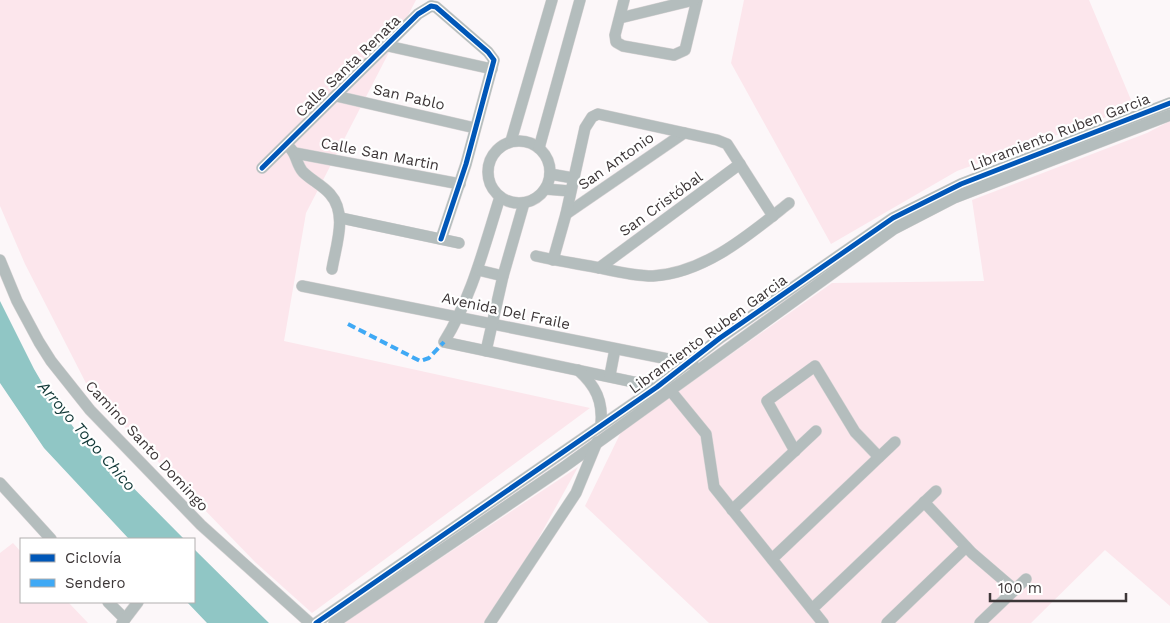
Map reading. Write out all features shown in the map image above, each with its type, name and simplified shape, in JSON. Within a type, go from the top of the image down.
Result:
[{"type":"street","points":[[539,148],[580,0]]},
{"type":"street","points":[[620,18],[695,0],[686,46],[682,53],[667,54],[623,46],[616,42],[615,35],[624,0]]},
{"type":"street","points":[[511,141],[550,1]]},
{"type":"street","name":"Calle Santa Renata","points":[[262,168],[388,46],[418,14],[431,6],[436,7],[488,52],[494,60],[492,69]]},
{"type":"street","points":[[388,46],[492,69],[466,164],[441,239]]},
{"type":"street","name":"San Pablo","points":[[336,96],[475,128]]},
{"type":"street","name":"Libramiento Ruben Garcia","points":[[310,621],[657,387],[854,244],[909,209],[961,184],[1170,103]]},
{"type":"street","points":[[553,260],[566,214],[585,128],[592,117],[598,114],[717,140],[727,144],[772,216]]},
{"type":"street","name":"Libramiento Ruben Garcia","points":[[334,623],[704,367],[882,238],[926,211],[1170,115]]},
{"type":"street","name":"San Antonio","points":[[566,214],[684,133]]},
{"type":"street","points":[[511,141],[530,143],[539,148],[545,155],[550,174],[545,188],[540,195],[524,203],[516,203],[500,197],[488,180],[488,164],[495,151],[511,141]]},
{"type":"street","points":[[286,143],[296,153],[297,164],[302,171],[333,198],[340,218],[332,269]]},
{"type":"street","points":[[471,146],[488,164]]},
{"type":"street","name":"Calle San Martin","points":[[296,153],[460,184]]},
{"type":"street","points":[[466,164],[488,164]]},
{"type":"street","name":"San Cristóbal","points":[[599,268],[740,164]]},
{"type":"street","points":[[550,174],[573,178]]},
{"type":"street","points":[[545,188],[570,191]]},
{"type":"street","points":[[500,197],[478,270],[459,317],[444,342],[610,375],[670,390],[706,434],[714,487],[823,623]]},
{"type":"street","points":[[486,351],[503,276],[524,203]]},
{"type":"street","points":[[536,256],[632,275],[653,276],[688,269],[732,245],[788,203]]},
{"type":"street","points":[[340,218],[460,243]]},
{"type":"street","name":"Camino Santo Domingo","points":[[0,260],[17,300],[39,342],[69,384],[201,525],[232,555],[310,621]]},
{"type":"street","points":[[478,270],[503,276]]},
{"type":"street","name":"Avenida Del Fraile","points":[[302,286],[704,367]]},
{"type":"street","points":[[610,375],[615,349]]},
{"type":"street","points":[[795,451],[767,401],[815,366],[855,432],[880,457]]},
{"type":"street","points":[[576,369],[595,387],[601,405],[601,425]]},
{"type":"street","points":[[732,510],[816,431]]},
{"type":"street","points":[[490,623],[576,494],[597,442]]},
{"type":"street","points":[[772,559],[895,442]]},
{"type":"street","points":[[0,483],[49,538]]},
{"type":"street","points":[[812,609],[936,491]]},
{"type":"street","points":[[924,502],[966,547],[1015,590]]},
{"type":"street","points":[[887,623],[966,547]]},
{"type":"street","points":[[980,623],[1026,579]]},
{"type":"street","points":[[109,603],[123,621],[137,603]]},
{"type":"shaded area","points":[[0,0],[416,0],[306,213],[284,341],[590,408],[312,613],[255,562],[90,391],[25,264],[0,206]]},
{"type":"shaded area","points":[[744,0],[1089,0],[1134,107],[957,171],[831,244],[731,63]]},
{"type":"shaded area","points":[[1170,121],[1170,606],[1105,550],[1031,623],[709,623],[585,506],[621,432],[832,283],[984,281],[972,200],[1147,133]]},
{"type":"shaded area","points":[[578,467],[522,568],[485,623],[343,623]]},
{"type":"shaded area","points":[[13,543],[20,551],[20,603],[69,603],[88,623],[0,623],[0,553]]},
{"type":"water","points":[[0,301],[34,369],[48,393],[74,428],[183,538],[128,538],[44,448],[0,383]]},
{"type":"water","points":[[195,550],[269,623],[207,623],[188,603],[195,603]]},
{"type":"marked path","points":[[348,324],[420,361],[429,358],[444,342]]},
{"type":"cycle path","points":[[262,168],[418,14],[431,6],[436,7],[488,52],[494,60],[466,164],[441,239]]},
{"type":"cycle path","points":[[316,623],[657,387],[720,338],[893,218],[961,184],[1170,103]]},
{"type":"water label","name":"Arroyo Topo Chico","points":[[87,436]]}]
